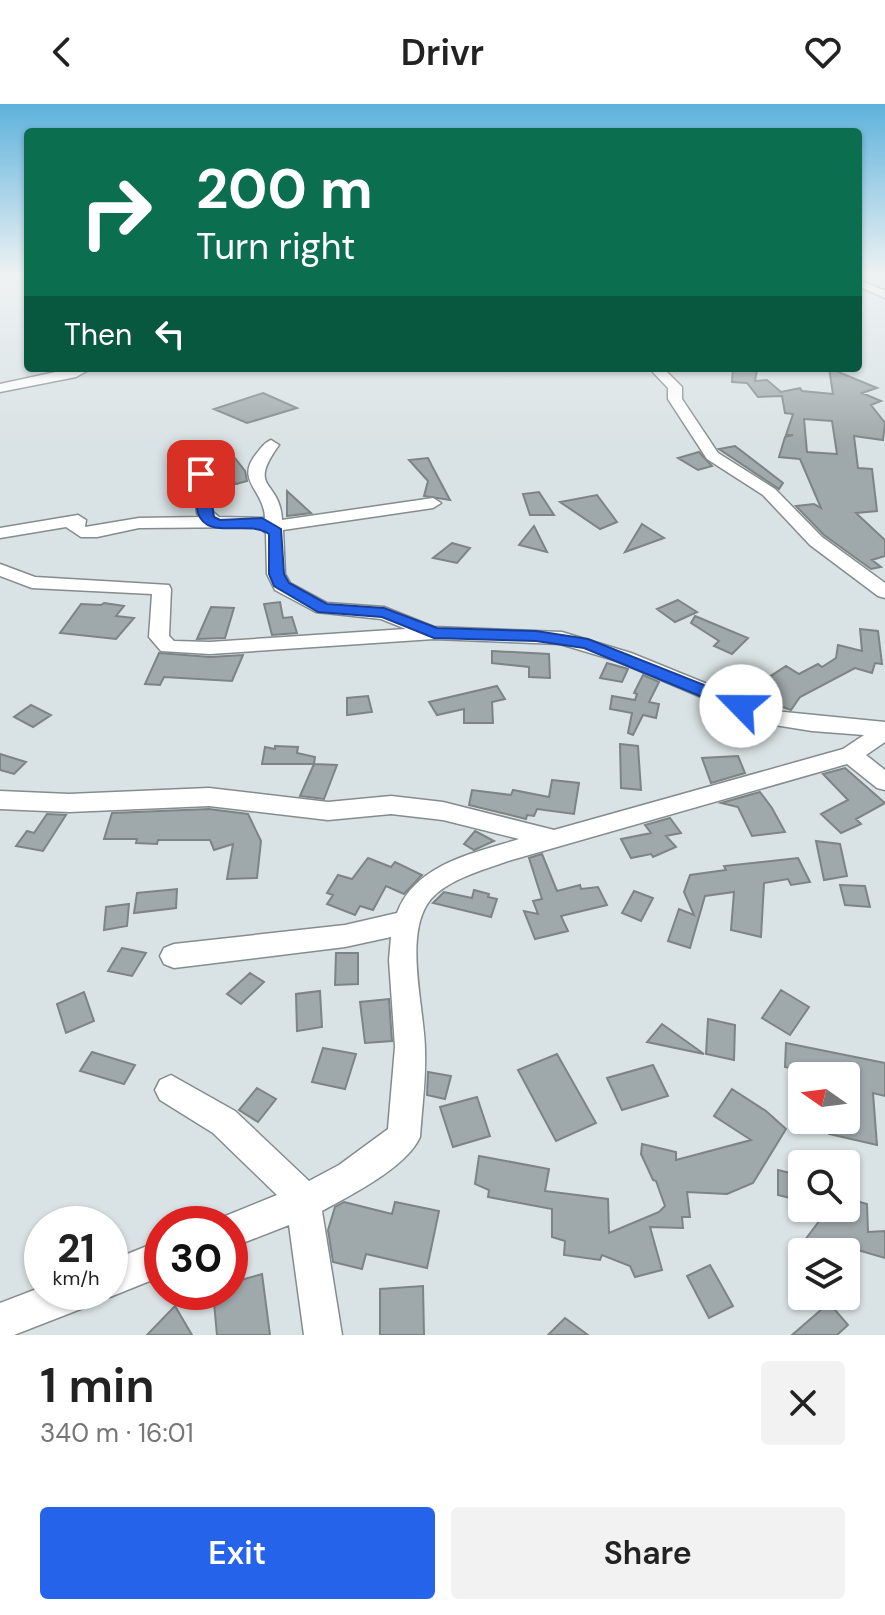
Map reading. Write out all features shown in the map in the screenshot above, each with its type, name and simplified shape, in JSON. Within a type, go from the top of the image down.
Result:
[{"type":"street","points":[[0,388],[76,372]]},
{"type":"street","points":[[660,372],[675,387],[675,399],[712,456],[769,492],[816,541],[885,592]]},
{"type":"street","points":[[271,445],[256,464],[255,476],[273,506],[276,574],[282,586],[295,595],[335,611],[384,613],[434,633]]},
{"type":"street","points":[[178,471],[201,474],[205,513],[217,524]]},
{"type":"street","points":[[0,533],[78,520],[75,527],[81,532],[97,532],[139,523],[262,522],[276,529],[433,503]]},
{"type":"street","points":[[0,569],[32,582],[162,589],[159,637],[168,647],[210,648],[434,633],[562,638],[624,657],[770,718],[885,730]]},
{"type":"street","points":[[248,1224],[304,1202],[351,1177],[404,1137],[411,1036],[404,971],[406,922],[422,892],[441,877],[552,838],[587,831],[851,755],[885,730]]},
{"type":"street","points":[[851,755],[885,782]]},
{"type":"street","points":[[0,800],[69,803],[209,797],[328,811],[391,805],[443,811],[552,838]]},
{"type":"street","points":[[174,956],[345,936],[406,922]]},
{"type":"street","points":[[171,1090],[224,1122],[286,1180],[304,1202],[323,1335]]},
{"type":"street","points":[[0,1322],[31,1310]]},
{"type":"building","points":[[733,372],[757,372],[755,381],[767,380],[781,392],[800,388],[802,391],[833,394],[830,372],[839,372],[877,388],[862,393],[881,401],[871,405],[885,423],[883,440],[854,436],[858,468],[872,469],[877,511],[856,513],[885,540],[885,556],[872,560],[881,567],[871,569],[824,535],[796,506],[814,504],[821,508],[800,459],[779,457],[785,437],[793,435],[786,435],[793,414],[785,413],[782,396],[758,397],[747,383],[732,382]],"holes":[[[804,419],[832,421],[837,454],[807,452]]]},
{"type":"building","points":[[263,393],[297,408],[247,423],[214,409]]},
{"type":"building","points":[[735,446],[783,483],[779,489],[719,449]]},
{"type":"building","points":[[227,448],[245,471],[247,481],[236,484],[215,454]]},
{"type":"building","points":[[699,452],[712,466],[698,470],[678,458]]},
{"type":"building","points":[[428,458],[450,500],[424,496],[428,481],[409,460]]},
{"type":"building","points":[[287,491],[311,513],[287,516]]},
{"type":"building","points":[[539,492],[554,515],[530,515],[523,494]]},
{"type":"building","points":[[597,495],[617,522],[600,529],[560,502]]},
{"type":"building","points":[[642,524],[664,538],[625,552]]},
{"type":"building","points":[[534,526],[547,552],[519,545]]},
{"type":"building","points":[[452,543],[470,548],[457,563],[433,558]]},
{"type":"building","points":[[678,600],[697,612],[675,622],[657,609]]},
{"type":"building","points":[[280,602],[283,618],[292,617],[297,633],[272,635],[264,604]]},
{"type":"building","points":[[81,604],[124,606],[116,616],[134,618],[116,639],[60,633]]},
{"type":"building","points":[[211,607],[234,608],[225,638],[197,639]]},
{"type":"building","points":[[695,616],[748,638],[732,654],[714,646],[719,641],[691,623]]},
{"type":"building","points":[[860,629],[878,631],[882,664],[875,663],[872,673],[855,668],[800,697],[791,710],[734,689],[745,677],[760,683],[786,666],[799,674],[818,664],[822,667],[836,658],[838,645],[862,651]]},
{"type":"building","points":[[492,651],[549,654],[550,678],[529,677],[529,667],[492,663]]},
{"type":"building","points":[[159,653],[210,657],[243,655],[232,681],[164,677],[160,685],[145,684]]},
{"type":"building","points":[[607,663],[628,669],[622,682],[600,678]]},
{"type":"building","points":[[643,675],[659,682],[649,702],[659,704],[656,718],[643,715],[633,735],[628,733],[632,713],[610,709],[612,696],[635,700],[637,694],[634,693]]},
{"type":"building","points":[[497,686],[505,699],[492,702],[493,723],[464,723],[464,709],[437,715],[429,702]]},
{"type":"building","points":[[368,696],[372,712],[347,715],[347,698]]},
{"type":"building","points":[[31,705],[51,715],[33,727],[14,717]]},
{"type":"building","points":[[620,744],[638,746],[641,790],[621,788]]},
{"type":"building","points":[[275,746],[298,747],[297,753],[315,757],[314,764],[262,764],[265,747],[275,749]]},
{"type":"building","points":[[0,754],[26,762],[14,774],[0,770]]},
{"type":"building","points":[[738,756],[745,773],[711,783],[702,758]]},
{"type":"building","points":[[314,764],[337,765],[324,799],[300,796]]},
{"type":"building","points":[[845,768],[885,803],[856,819],[861,824],[841,833],[821,814],[848,800],[823,774]]},
{"type":"building","points":[[552,780],[579,783],[574,814],[537,809],[534,816],[527,815],[526,819],[469,805],[472,790],[511,795],[513,790],[549,797]]},
{"type":"building","points":[[760,792],[785,832],[752,836],[738,807],[721,803]]},
{"type":"building","points":[[209,809],[248,814],[261,841],[257,878],[227,879],[233,844],[214,850],[210,840],[158,840],[157,844],[136,843],[137,839],[104,839],[112,813]]},
{"type":"building","points":[[47,814],[66,815],[43,851],[16,846],[27,831],[34,833]]},
{"type":"building","points":[[670,818],[681,833],[666,836],[676,847],[653,857],[651,854],[631,858],[621,839],[651,833],[645,825]]},
{"type":"building","points":[[475,831],[494,841],[474,850],[464,844]]},
{"type":"building","points":[[816,841],[840,844],[847,876],[824,880]]},
{"type":"building","points":[[542,854],[557,891],[580,885],[581,889],[598,887],[607,905],[561,916],[568,931],[535,939],[524,911],[538,914],[533,901],[542,899],[529,858]]},
{"type":"building","points":[[368,858],[391,867],[395,862],[422,875],[404,894],[386,886],[373,910],[360,906],[355,915],[327,904],[333,895],[327,893],[338,875],[352,879]]},
{"type":"building","points":[[798,858],[810,882],[791,885],[788,879],[764,883],[761,937],[731,930],[734,892],[705,896],[690,948],[668,941],[679,909],[694,915],[684,892],[690,875],[726,870],[724,866]]},
{"type":"building","points":[[840,885],[865,886],[870,907],[845,905]]},
{"type":"building","points":[[177,889],[176,908],[134,913],[137,893]]},
{"type":"building","points":[[474,890],[497,899],[491,917],[433,903],[444,892],[472,898]]},
{"type":"building","points":[[634,891],[653,898],[641,921],[622,913]]},
{"type":"building","points":[[129,904],[127,926],[104,930],[106,907]]},
{"type":"building","points":[[122,948],[146,953],[132,976],[108,971]]},
{"type":"building","points":[[336,953],[358,953],[358,984],[335,985]]},
{"type":"building","points":[[250,973],[264,982],[241,1004],[227,994]]},
{"type":"building","points":[[781,990],[809,1007],[790,1035],[762,1018]]},
{"type":"building","points":[[320,991],[322,1027],[297,1031],[296,994]]},
{"type":"building","points":[[84,992],[94,1021],[66,1033],[57,1004]]},
{"type":"building","points":[[389,999],[392,1041],[365,1043],[360,1002]]},
{"type":"building","points":[[708,1019],[735,1025],[734,1060],[706,1054]]},
{"type":"building","points":[[662,1024],[704,1054],[647,1042]]},
{"type":"building","points":[[786,1043],[885,1063],[885,1096],[873,1093],[877,1145],[829,1134],[860,1134],[860,1062],[788,1062],[788,1068],[785,1067]]},
{"type":"building","points":[[323,1048],[356,1054],[345,1089],[312,1082]]},
{"type":"building","points":[[92,1052],[135,1065],[124,1084],[80,1071]]},
{"type":"building","points":[[557,1054],[596,1123],[556,1141],[518,1070]]},
{"type":"building","points":[[653,1065],[668,1096],[622,1110],[607,1078]]},
{"type":"building","points":[[428,1072],[451,1076],[445,1099],[427,1095]]},
{"type":"building","points":[[257,1088],[276,1099],[258,1122],[239,1110]]},
{"type":"building","points":[[732,1089],[766,1111],[786,1129],[753,1183],[727,1194],[687,1192],[690,1217],[682,1217],[683,1228],[650,1227],[662,1270],[635,1277],[630,1266],[602,1255],[600,1260],[564,1255],[565,1241],[552,1237],[552,1209],[488,1197],[489,1190],[475,1184],[479,1156],[549,1169],[545,1191],[608,1199],[609,1233],[659,1212],[665,1206],[641,1154],[642,1144],[676,1152],[676,1160],[751,1140],[714,1116]]},
{"type":"building","points":[[477,1097],[490,1136],[453,1147],[440,1107]]},
{"type":"building","points":[[778,1170],[788,1172],[788,1198],[778,1195]]},
{"type":"building","points":[[344,1202],[392,1214],[395,1202],[439,1211],[427,1268],[366,1254],[362,1269],[333,1262],[328,1230],[335,1207]]},
{"type":"building","points":[[860,1202],[867,1204],[868,1232],[885,1231],[885,1258],[860,1251],[860,1238],[806,1238],[818,1222],[860,1222]]},
{"type":"building","points":[[710,1265],[733,1306],[709,1318],[687,1276]]},
{"type":"building","points":[[262,1274],[270,1335],[217,1335],[215,1310],[248,1310],[248,1278]]},
{"type":"building","points":[[423,1286],[424,1335],[380,1335],[380,1289]]},
{"type":"building","points":[[171,1310],[177,1310],[192,1335],[147,1335]]},
{"type":"building","points":[[821,1310],[835,1310],[848,1325],[837,1335],[792,1335]]},
{"type":"building","points":[[565,1318],[588,1335],[548,1335]]},
{"type":"route","points":[[201,474],[205,513],[209,519],[217,524],[262,522],[276,532],[276,574],[282,586],[323,608],[384,613],[434,633],[536,636],[588,644],[741,706]]}]
